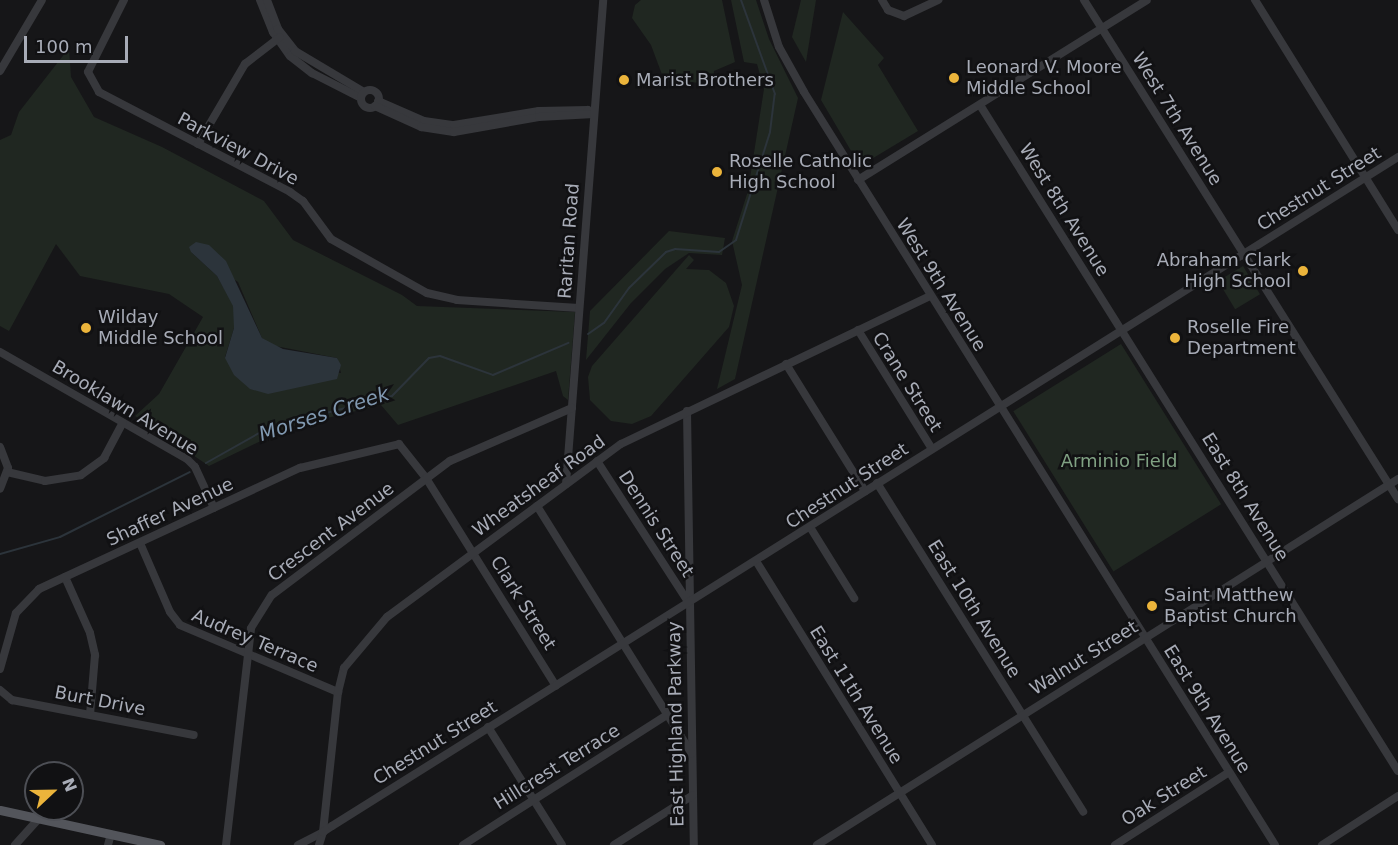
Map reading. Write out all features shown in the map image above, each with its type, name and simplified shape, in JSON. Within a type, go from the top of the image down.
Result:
[{"type":"main road","points":[[0,810],[24,815]]},
{"type":"main road","points":[[52,821],[160,845]]},
{"type":"street","points":[[0,71],[42,0]]},
{"type":"street","points":[[260,0],[280,38],[299,64],[363,95],[374,92],[377,103]]},
{"type":"street","points":[[267,0],[280,38]]},
{"type":"street","name":"Raritan Road","points":[[566,484],[603,0]]},
{"type":"street","name":"West 9th Avenue","points":[[764,0],[779,47],[858,180],[1000,406]]},
{"type":"street","points":[[882,0],[888,10],[904,16],[938,0]]},
{"type":"street","name":"West 7th Avenue","points":[[1084,0],[1398,499]]},
{"type":"street","points":[[858,180],[1147,0]]},
{"type":"street","points":[[1255,0],[1398,230]]},
{"type":"street","name":"Parkview Drive","points":[[123,2],[90,65],[93,87],[290,192],[303,201],[331,239],[427,293],[456,300],[579,308]]},
{"type":"street","points":[[198,144],[239,72],[280,38]]},
{"type":"street","points":[[363,95],[366,107],[377,103],[424,120],[454,125],[539,111],[588,110],[594,114]]},
{"type":"street","name":"West 8th Avenue","points":[[980,105],[1123,331]]},
{"type":"street","name":"Chestnut Street","points":[[298,845],[323,832],[1398,157]]},
{"type":"street","name":"Wheatsheaf Road","points":[[323,832],[338,692],[344,668],[368,635],[473,553],[621,444],[930,296]]},
{"type":"street","name":"Crane Street","points":[[858,330],[932,449]]},
{"type":"street","name":"East 8th Avenue","points":[[1123,331],[1398,771]]},
{"type":"street","name":"Brooklawn Avenue","points":[[0,352],[195,467],[214,508]]},
{"type":"street","points":[[786,364],[865,491]]},
{"type":"street","name":"East 9th Avenue","points":[[1000,406],[1275,845]]},
{"type":"street","name":"Crescent Avenue","points":[[226,845],[252,628],[272,595],[426,478],[474,449],[572,408]]},
{"type":"street","name":"East Highland Parkway","points":[[687,411],[694,845]]},
{"type":"street","points":[[8,472],[52,482],[81,475],[104,458],[123,423]]},
{"type":"street","name":"Shaffer Avenue","points":[[0,669],[8,631],[26,598],[65,577],[300,468],[391,444],[403,447]]},
{"type":"street","points":[[0,447],[8,472],[0,489]]},
{"type":"street","name":"Clark Street","points":[[403,447],[426,478],[556,686]]},
{"type":"street","name":"Dennis Street","points":[[597,461],[689,603]]},
{"type":"street","name":"Walnut Street","points":[[817,845],[1398,479]]},
{"type":"street","name":"East 10th Avenue","points":[[877,483],[1083,812]]},
{"type":"street","points":[[537,506],[693,755]]},
{"type":"street","points":[[810,527],[854,598]]},
{"type":"street","name":"Audrey Terrace","points":[[140,543],[170,612],[180,625],[338,692]]},
{"type":"street","name":"East 11th Avenue","points":[[756,561],[931,845]]},
{"type":"street","points":[[65,577],[90,633],[95,655],[90,714]]},
{"type":"street","name":"Burt Drive","points":[[1,692],[12,700],[194,735]]},
{"type":"street","name":"Hillcrest Terrace","points":[[463,845],[668,715]]},
{"type":"street","points":[[488,727],[562,845]]},
{"type":"street","name":"Oak Street","points":[[1115,845],[1229,772]]},
{"type":"street","points":[[614,845],[693,795]]},
{"type":"street","points":[[1322,845],[1398,796]]},
{"type":"street","points":[[15,845],[36,821]]},
{"type":"street","points":[[319,845],[323,832]]},
{"type":"street","points":[[108,845],[111,834]]},
{"type":"green space","points":[[641,0],[722,0],[735,62],[714,71],[713,84],[664,80],[651,45],[632,18],[635,5]]},
{"type":"green space","points":[[731,0],[756,0],[769,39],[798,98],[735,379],[717,389],[742,285],[732,241],[748,191],[764,89],[757,64],[744,62]]},
{"type":"green space","points":[[801,0],[816,0],[806,62],[792,37]]},
{"type":"green space","points":[[843,12],[884,58],[878,65],[918,131],[860,166],[821,100]]},
{"type":"green space","points":[[69,48],[71,77],[94,117],[162,147],[264,201],[293,240],[402,295],[417,306],[575,312],[568,400],[563,396],[556,371],[398,425],[381,405],[290,427],[209,466],[135,416],[159,394],[203,317],[169,294],[80,276],[56,244],[9,331],[0,326],[0,140],[11,135],[19,112]],"holes":[[[191,252],[238,282],[262,338],[270,345],[337,358],[341,373],[225,357],[234,328],[234,306],[217,276]]]},
{"type":"green space","points":[[669,231],[725,238],[722,255],[689,253],[665,269],[631,303],[586,360],[590,311]]},
{"type":"green space","points":[[689,255],[694,260],[686,269],[709,270],[726,283],[734,306],[729,327],[651,416],[632,424],[611,421],[590,400],[588,377],[592,366]]},
{"type":"green space","points":[[1243,266],[1260,294],[1235,309],[1218,281]]},
{"type":"green space","name":"Arminio Field","points":[[1121,344],[1221,504],[1113,572],[1013,411]]},
{"type":"shaded area","points":[[196,242],[209,245],[226,261],[262,338],[283,349],[337,358],[341,365],[337,379],[268,394],[250,389],[234,375],[225,358],[234,328],[233,306],[217,276],[191,252],[189,247]]},
{"type":"waterway","name":"Morses Creek","points":[[588,334],[604,323],[629,288],[666,252],[675,249],[719,252],[736,240],[770,132],[775,94],[741,0]]},
{"type":"waterway","name":"Morses Creek","points":[[206,463],[268,428],[392,396],[429,358],[440,356],[493,375],[568,343]]},
{"type":"waterway","name":"Morses Creek","points":[[0,554],[60,537],[190,472]]},
{"type":"place","name":"Leonard V. Moore Middle School","points":[[954,78]]},
{"type":"place","name":"Marist Brothers","points":[[624,80]]},
{"type":"place","name":"Roselle Catholic High School","points":[[717,172]]},
{"type":"place","name":"Abraham Clark High School","points":[[1303,271]]},
{"type":"place","name":"Wilday Middle School","points":[[86,328]]},
{"type":"place","name":"Roselle Fire Department","points":[[1175,338]]},
{"type":"place","name":"Saint Matthew Baptist Church","points":[[1152,606]]}]
